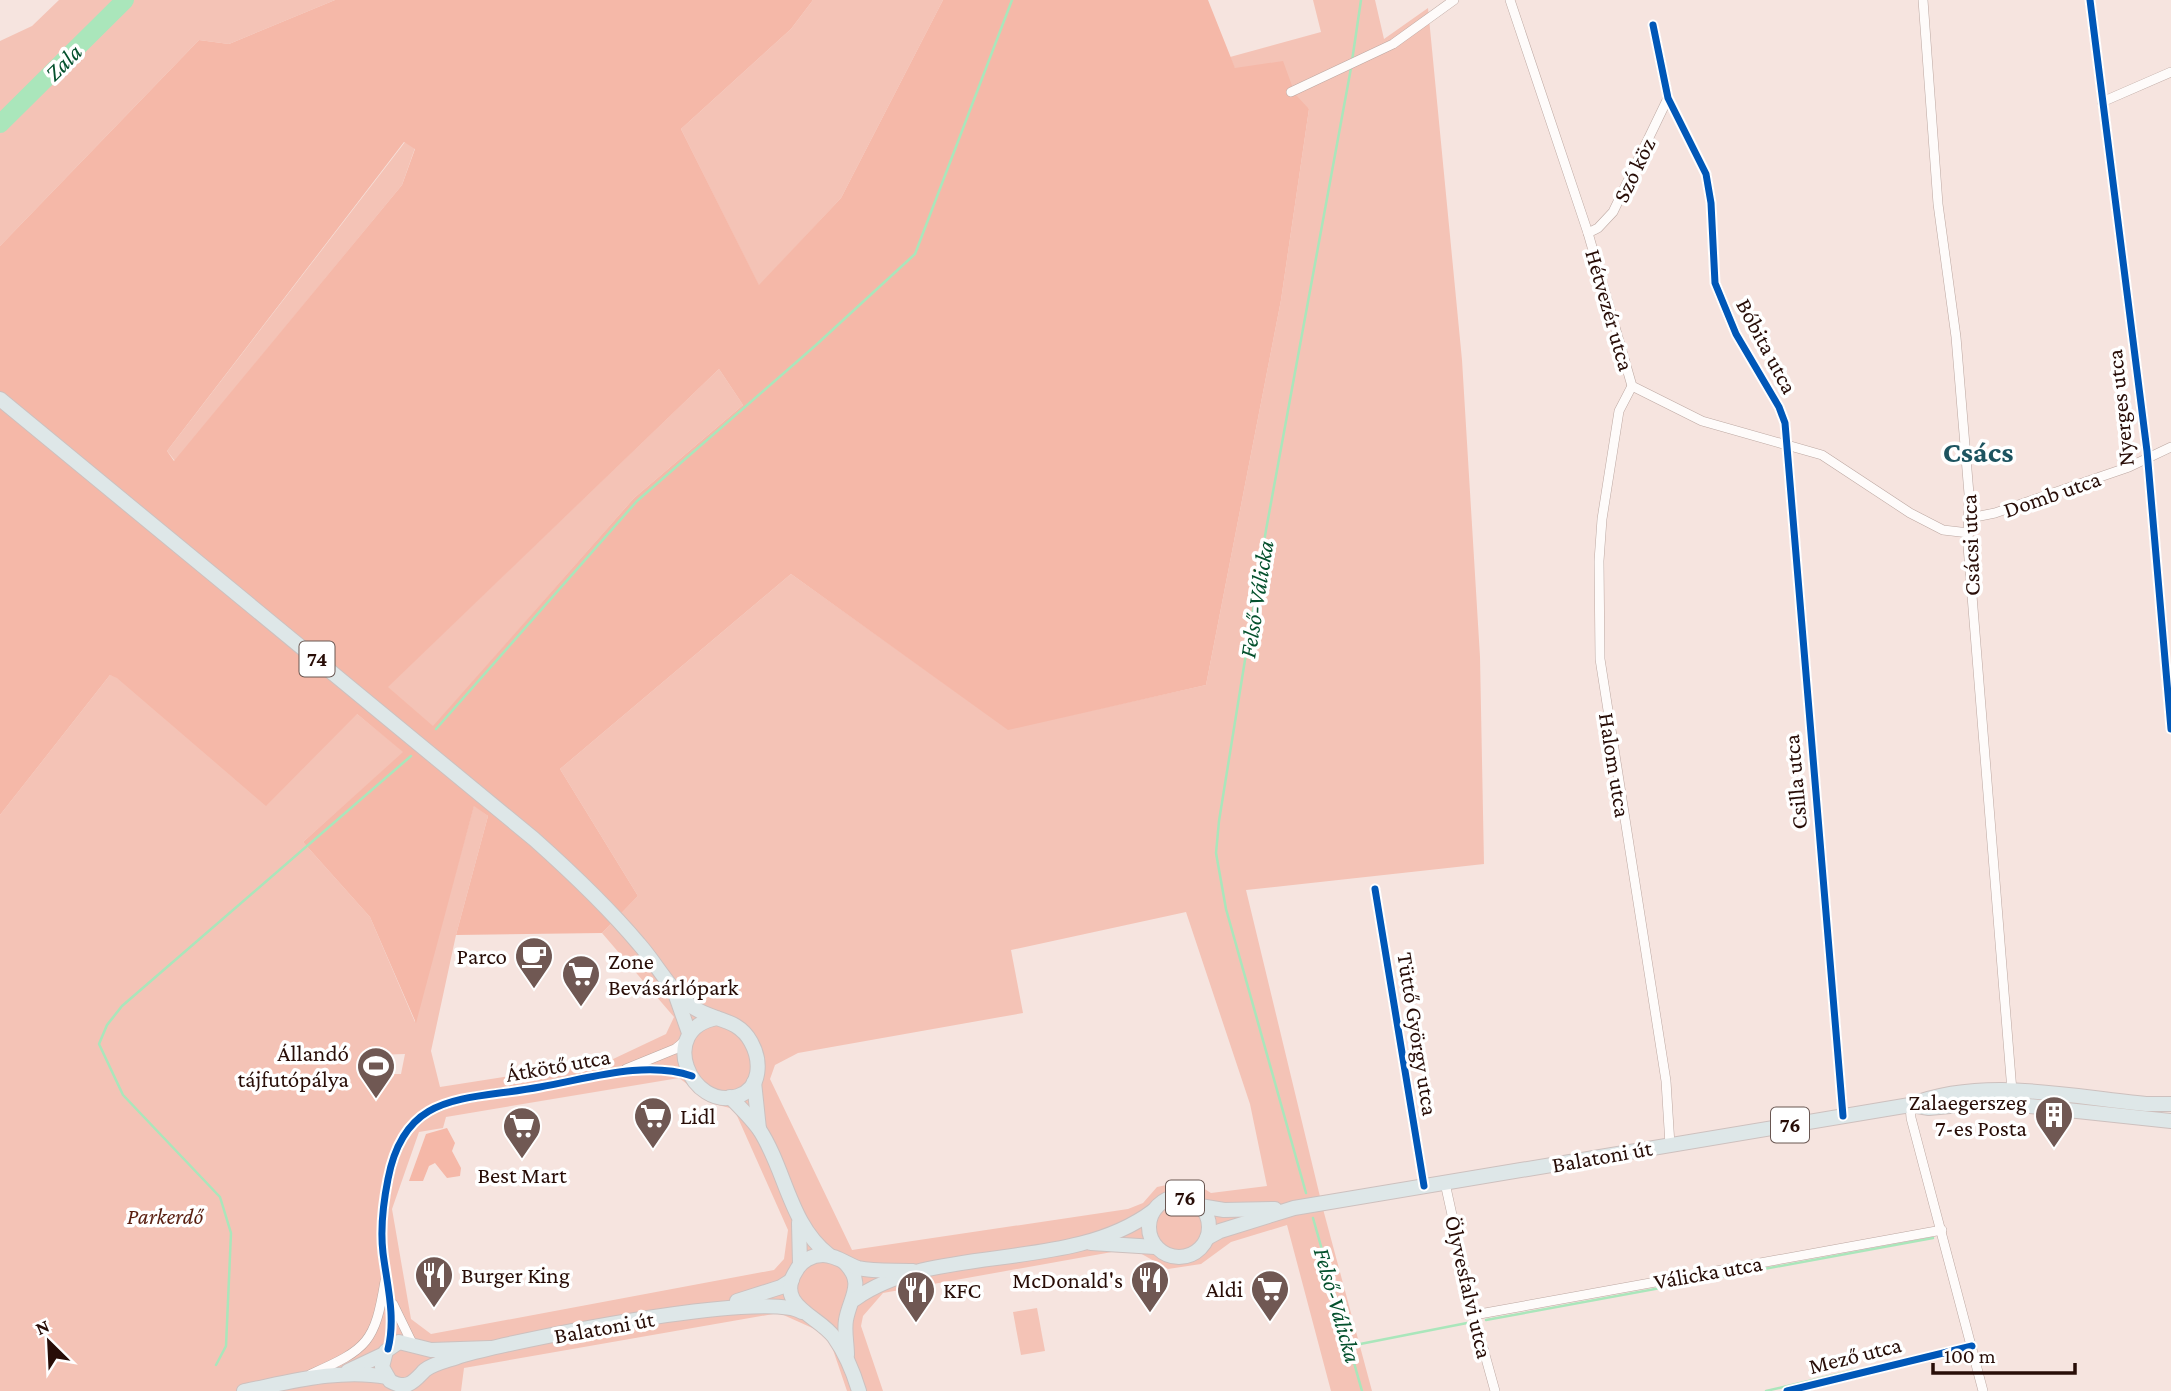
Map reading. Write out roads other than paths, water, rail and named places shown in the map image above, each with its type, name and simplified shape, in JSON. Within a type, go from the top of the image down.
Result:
[{"type":"main road","name":"74","points":[[0,399],[534,839],[613,915],[689,1004],[740,1027],[751,1041],[758,1059],[754,1101],[759,1130],[798,1219],[818,1247],[844,1262]]},
{"type":"main road","name":"74","points":[[673,988],[688,1037],[684,1055],[692,1076],[710,1095],[730,1097],[759,1130]]},
{"type":"main road","points":[[688,1037],[699,1024],[717,1018]]},
{"type":"main road","points":[[730,1097],[744,1093],[754,1082]]},
{"type":"main road","name":"Balatoni út","points":[[1200,1206],[1224,1210],[1294,1208],[1910,1105],[1968,1091],[2012,1091],[2171,1104]]},
{"type":"main road","name":"Balatoni út","points":[[1910,1105],[1929,1108],[1991,1102],[2171,1121]]},
{"type":"main road","name":"76","points":[[853,1303],[867,1290],[921,1272],[1086,1243],[1129,1226],[1166,1200],[1177,1197],[1188,1199],[1200,1206],[1208,1221],[1207,1238],[1198,1251],[1186,1257],[1172,1257],[1155,1247],[1086,1243]]},
{"type":"main road","name":"Balatoni út","points":[[1207,1238],[1220,1231],[1294,1208]]},
{"type":"main road","name":"76","points":[[1153,1210],[1148,1226],[1155,1247]]},
{"type":"main road","name":"74","points":[[792,1280],[800,1264],[798,1219]]},
{"type":"main road","points":[[800,1264],[817,1256],[829,1255]]},
{"type":"main road","points":[[844,1262],[855,1276],[853,1303],[846,1321],[847,1357]]},
{"type":"main road","name":"76","points":[[844,1262],[868,1269],[921,1272]]},
{"type":"main road","name":"Balatoni út","points":[[244,1391],[334,1375],[361,1374],[409,1388],[425,1370],[490,1348],[719,1307],[781,1287],[792,1280]]},
{"type":"main road","points":[[792,1280],[792,1298],[802,1312],[827,1328],[847,1357],[859,1391]]},
{"type":"main road","points":[[816,1320],[833,1320],[853,1303]]},
{"type":"main road","name":"Balatoni út","points":[[719,1307],[782,1305],[802,1312]]},
{"type":"main road","name":"Balatoni út","points":[[334,1375],[386,1351],[399,1342],[416,1346],[490,1348]]},
{"type":"main road","points":[[416,1346],[425,1360],[425,1370]]},
{"type":"main road","points":[[386,1351],[382,1367],[389,1383]]},
{"type":"street","points":[[1291,92],[1393,44],[1454,0]]},
{"type":"street","name":"Hétvezér utca","points":[[1510,0],[1588,233],[1632,386],[1702,421],[1822,455],[1910,513],[1943,530],[1969,533]]},
{"type":"street","name":"Csácsi utca","points":[[1923,0],[1937,191],[1956,337],[2012,1091]]},
{"type":"street","name":"Nyerges utca","points":[[2090,0],[2147,459],[2171,729]]},
{"type":"street","name":"Bóbita utca","points":[[1653,25],[1668,99],[1680,116],[1706,174],[1711,204],[1712,265],[1720,300],[1780,407],[1785,423],[1786,444]]},
{"type":"street","points":[[2102,102],[2171,72]]},
{"type":"street","name":"Szó köz","points":[[1588,233],[1598,228],[1613,212],[1668,99]]},
{"type":"street","name":"Halom utca","points":[[1632,386],[1619,411],[1602,519],[1599,561],[1600,659],[1666,1081],[1670,1145]]},
{"type":"street","name":"Csilla utca","points":[[1786,444],[1843,1116]]},
{"type":"street","name":"Domb utca","points":[[1969,518],[1995,513],[2147,459],[2171,447]]},
{"type":"street","name":"Tüttő György utca","points":[[1375,889],[1424,1186]]},
{"type":"street","name":"Átkötő utca","points":[[615,1073],[666,1054],[688,1037]]},
{"type":"street","name":"Átkötő utca","points":[[386,1272],[382,1217],[394,1150],[409,1125],[430,1110],[615,1073],[655,1070],[692,1076]]},
{"type":"street","points":[[1910,1105],[1911,1118],[1983,1391]]},
{"type":"street","name":"Ölyvesfalvi utca","points":[[1446,1183],[1474,1315],[1494,1391]]},
{"type":"street","name":"Válicka utca","points":[[1474,1315],[1942,1230]]},
{"type":"street","points":[[386,1272],[391,1336],[386,1351]]},
{"type":"street","points":[[294,1382],[344,1360],[367,1341],[377,1322],[386,1272]]},
{"type":"street","points":[[390,1297],[416,1346]]},
{"type":"street","name":"Mező utca","points":[[1787,1391],[1972,1346]]},
{"type":"waterway","name":"Zala","points":[[0,124],[125,0]]},
{"type":"waterway","points":[[436,729],[637,501],[816,345],[915,254],[1012,0]]},
{"type":"waterway","name":"Felső-Válicka","points":[[1352,61],[1361,0]]},
{"type":"waterway","name":"Felső-Válicka","points":[[1306,1193],[1226,909],[1216,853],[1266,530],[1351,68]]},
{"type":"waterway","points":[[216,1365],[226,1346],[231,1233],[220,1197],[123,1095],[99,1044],[107,1025],[122,1006],[411,756]]},
{"type":"waterway","name":"Felső-Válicka","points":[[1313,1218],[1362,1391]]},
{"type":"waterway","points":[[1486,1320],[1933,1238]]},
{"type":"waterway","points":[[1350,1346],[1467,1323]]},
{"type":"waterway","points":[[1766,1391],[1855,1370]]},
{"type":"place","name":"Parco","points":[[534,990]]},
{"type":"place","name":"Zone Bevásárlópark","points":[[581,1008]]},
{"type":"place","name":"Állandó tájfutópálya","points":[[376,1100]]},
{"type":"place","name":"Zalaegerszeg 7-es Posta","points":[[2054,1149]]},
{"type":"place","name":"Lidl","points":[[653,1150]]},
{"type":"place","name":"Best Mart","points":[[522,1160]]},
{"type":"place","name":"Burger King","points":[[434,1309]]},
{"type":"place","name":"McDonald's","points":[[1150,1314]]},
{"type":"place","name":"Aldi","points":[[1270,1323]]},
{"type":"place","name":"KFC","points":[[916,1324]]},
{"type":"district","name":"Csács","points":[[1978,451]]},
{"type":"park label","name":"Parkerdő","points":[[165,1216]]}]
